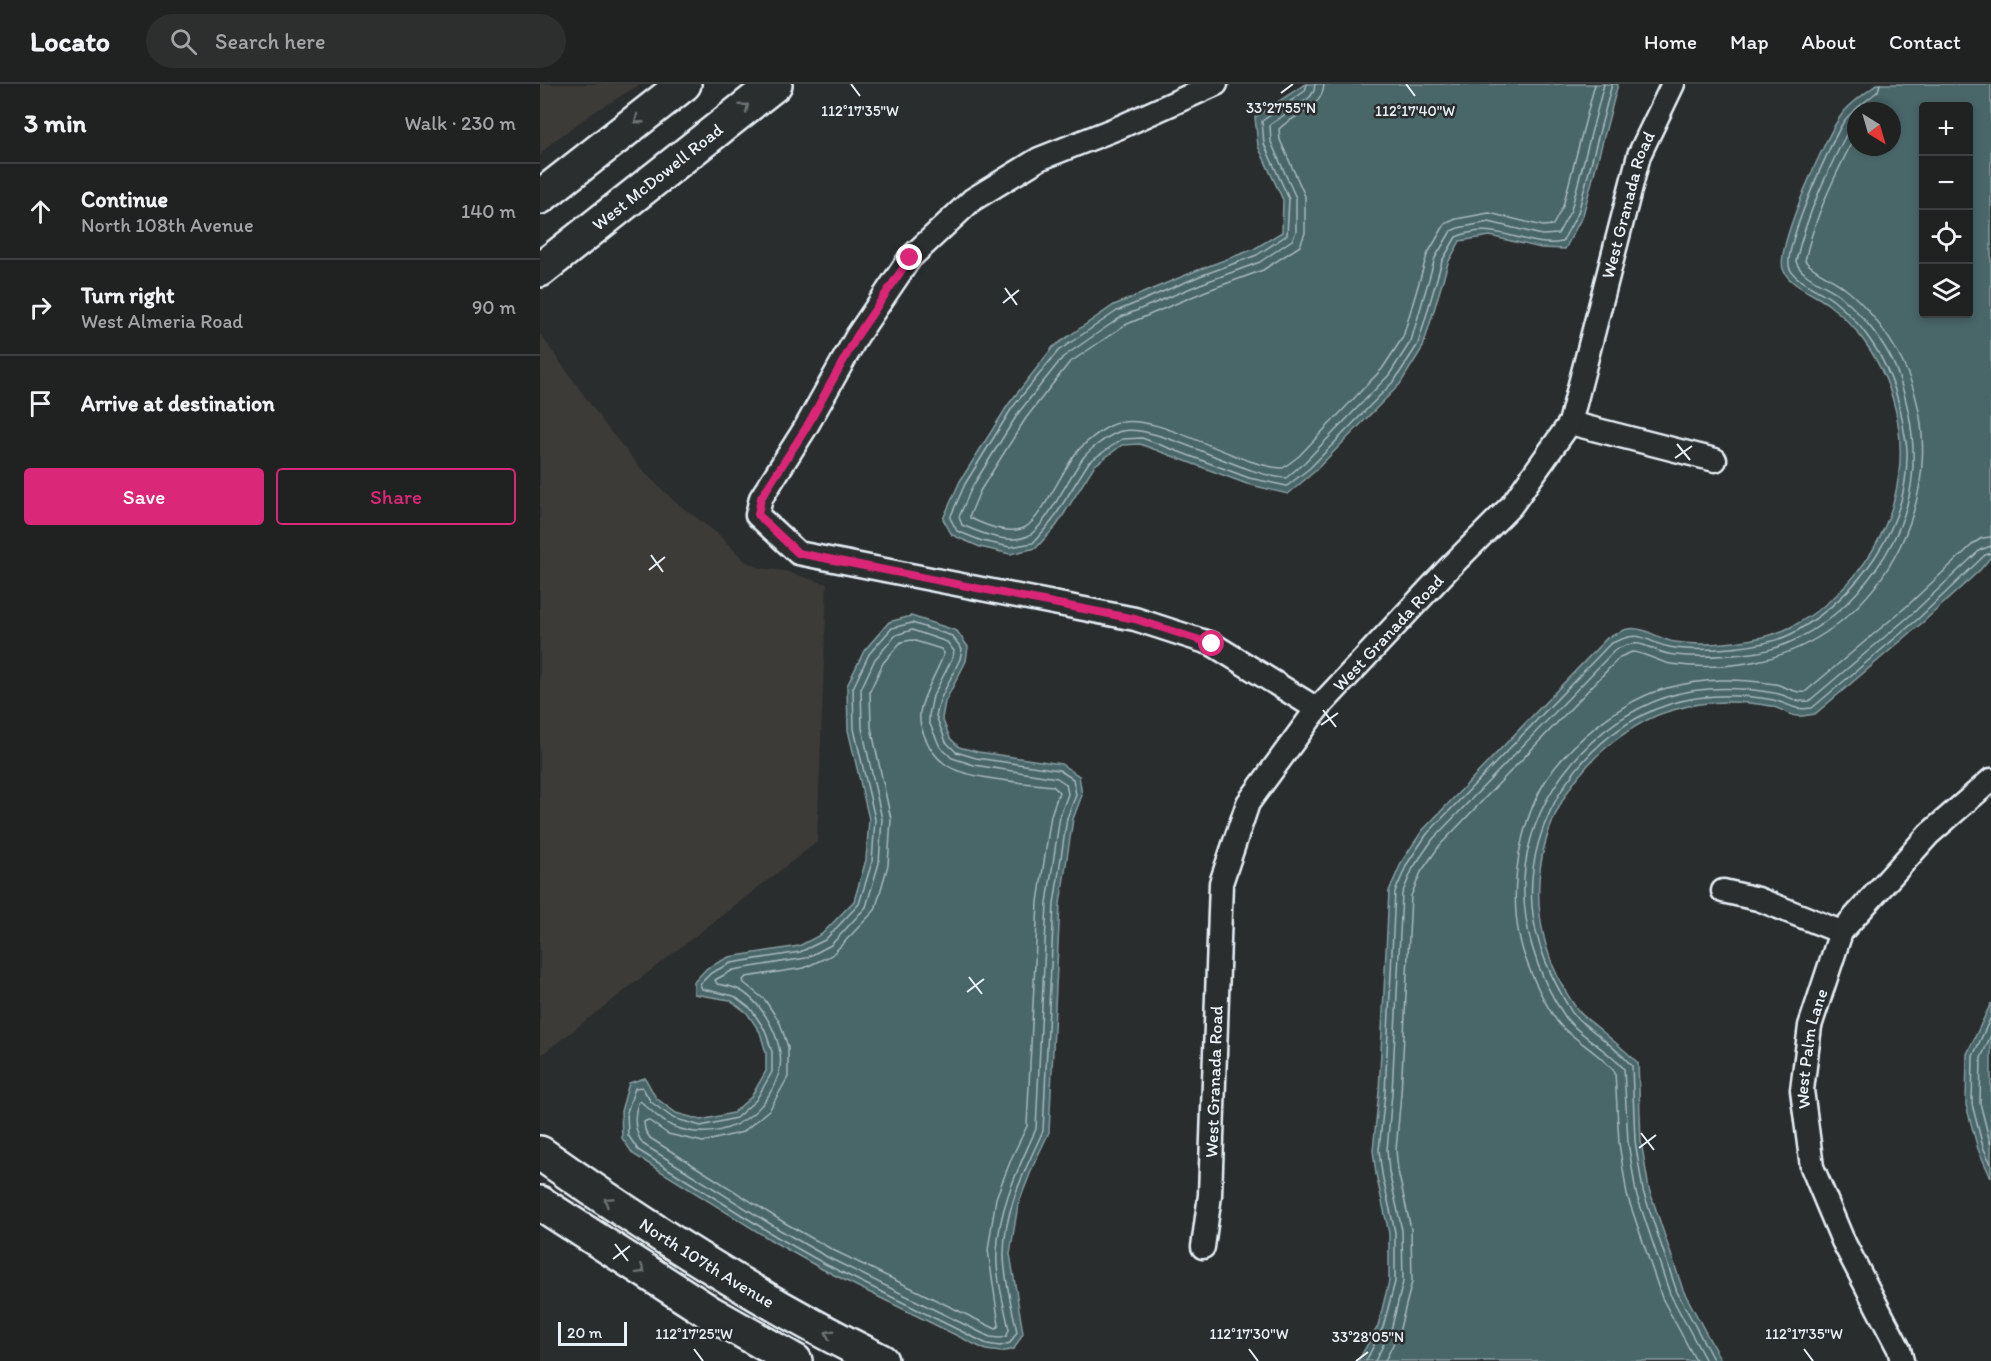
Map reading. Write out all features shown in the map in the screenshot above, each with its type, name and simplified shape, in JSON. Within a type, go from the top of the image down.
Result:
[{"type":"main road","points":[[540,197],[684,84]]},
{"type":"main road","name":"West McDowell Road","points":[[540,270],[775,84]]},
{"type":"main road","name":"North 107th Avenue","points":[[540,1153],[605,1199],[693,1256],[789,1313],[880,1361]]},
{"type":"main road","points":[[540,1203],[634,1265],[782,1354],[789,1313]]},
{"type":"street","points":[[1216,84],[1120,127],[1039,159],[972,200],[910,258],[857,336],[806,428],[761,498],[758,515],[798,553],[1135,619],[1212,644],[1317,709]]},
{"type":"street","name":"West Granada Road","points":[[1203,1247],[1210,1195],[1221,883],[1248,803],[1317,709],[1511,506],[1570,423],[1638,155],[1673,84]]},
{"type":"street","points":[[1570,423],[1715,460]]},
{"type":"street","name":"West Palm Lane","points":[[1902,1361],[1899,1349],[1843,1241],[1812,1167],[1802,1090],[1810,1026],[1841,932],[1929,834],[1991,780]]},
{"type":"street","points":[[1723,891],[1758,899],[1841,932]]},
{"type":"shaded area","points":[[540,84],[641,84],[591,114],[551,143],[540,155]]},
{"type":"shaded area","points":[[540,334],[606,426],[642,470],[674,501],[718,534],[745,561],[761,568],[784,571],[827,584],[817,842],[540,1056]]},
{"type":"water","points":[[1305,84],[1618,84],[1583,215],[1565,249],[1541,248],[1490,236],[1460,241],[1448,263],[1423,347],[1400,384],[1314,472],[1288,494],[1247,484],[1140,444],[1122,445],[1094,466],[1057,525],[1036,548],[1010,554],[980,547],[952,535],[943,519],[960,481],[1008,405],[1053,347],[1114,305],[1254,249],[1282,232],[1283,200],[1258,146],[1255,117]]},
{"type":"water","points":[[1877,84],[1991,84],[1991,557],[1922,623],[1815,714],[1797,716],[1771,706],[1709,703],[1665,713],[1627,732],[1585,769],[1563,799],[1548,832],[1540,868],[1539,904],[1545,940],[1557,976],[1579,1012],[1638,1063],[1641,1141],[1649,1189],[1683,1290],[1721,1361],[1358,1361],[1378,1326],[1389,1281],[1389,1233],[1373,1150],[1379,1092],[1389,891],[1402,861],[1422,831],[1607,638],[1625,630],[1634,629],[1675,642],[1703,644],[1750,640],[1791,627],[1827,603],[1857,573],[1879,538],[1894,500],[1900,460],[1897,420],[1886,379],[1864,341],[1852,326],[1824,301],[1797,285],[1783,269],[1787,239],[1803,193],[1833,129],[1847,108],[1847,156],[1901,156],[1901,102],[1853,102]]},
{"type":"water","points":[[911,616],[957,631],[968,647],[966,661],[945,702],[942,718],[950,738],[959,747],[978,752],[1061,764],[1079,776],[1082,795],[1073,819],[1060,904],[1049,1132],[1018,1205],[1010,1254],[1023,1333],[1014,1349],[1001,1352],[986,1350],[822,1269],[774,1242],[633,1154],[622,1138],[621,1111],[629,1083],[645,1078],[656,1098],[676,1113],[701,1120],[733,1113],[751,1097],[766,1071],[766,1053],[760,1032],[747,1013],[730,1000],[694,994],[694,982],[707,968],[729,957],[799,946],[822,934],[854,901],[866,860],[869,819],[848,730],[847,686],[864,651],[889,622]]},
{"type":"water","points":[[1991,1003],[1991,1178],[1978,1149],[1966,1105],[1967,1054]]},
{"type":"route","points":[[910,258],[857,336],[806,428],[761,498],[758,515],[798,553],[1135,619],[1212,644]]}]
